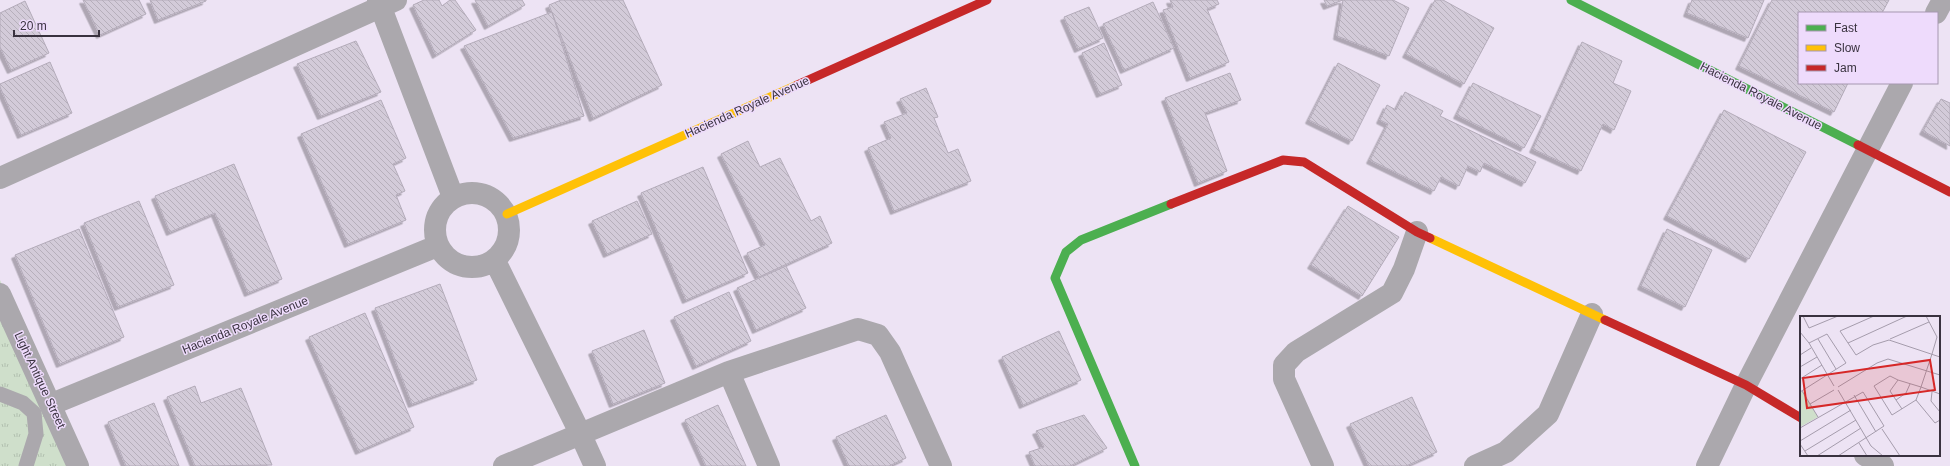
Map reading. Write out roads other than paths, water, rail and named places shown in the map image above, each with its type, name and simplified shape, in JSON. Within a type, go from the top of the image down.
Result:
[{"type":"street","name":"Hacienda Royale Avenue","points":[[507,214],[987,0]]},
{"type":"street","name":"Hacienda Royale Avenue","points":[[1571,0],[1950,192]]},
{"type":"street","points":[[1937,12],[1943,0]]},
{"type":"street","points":[[0,178],[385,2],[453,197]]},
{"type":"street","points":[[1707,466],[1746,385],[1869,150],[1902,84]]},
{"type":"street","points":[[1134,466],[1054,278],[1066,252],[1081,240],[1283,160],[1304,162],[1417,232],[1746,385],[1800,417]]},
{"type":"street","points":[[468,193],[483,194],[497,202],[507,214],[510,231],[506,248],[495,261],[479,267],[463,267],[448,259],[438,246],[434,228],[440,210],[453,197],[468,193]]},
{"type":"street","points":[[1323,466],[1284,379],[1284,365],[1296,352],[1392,293],[1404,269],[1417,232]]},
{"type":"street","name":"Hacienda Royale Avenue","points":[[43,409],[438,246]]},
{"type":"street","points":[[495,261],[595,466]]},
{"type":"street","name":"Light Antique Street","points":[[0,294],[43,409],[78,466]]},
{"type":"street","points":[[1475,466],[1506,452],[1548,414],[1592,314]]},
{"type":"street","points":[[504,466],[729,372],[858,329],[878,335],[890,352],[941,466]]},
{"type":"street","points":[[729,372],[769,466]]},
{"type":"street","points":[[1867,456],[1883,466]]},
{"type":"lane","points":[[0,394],[43,409],[26,466]]}]
